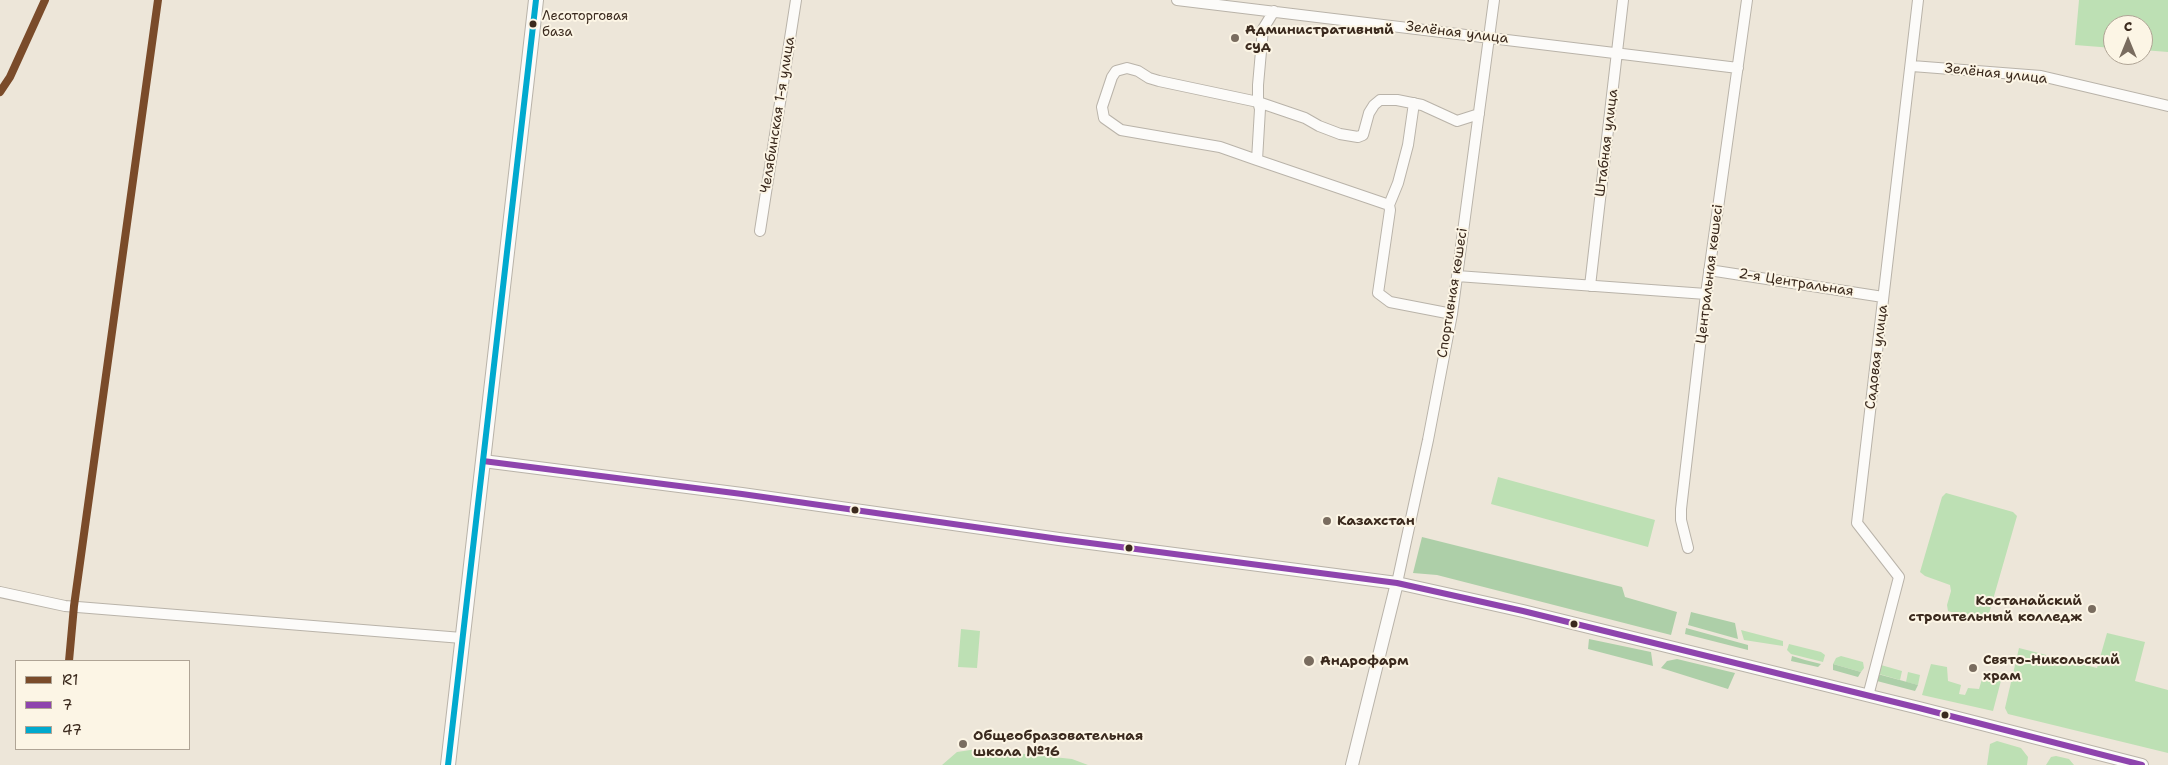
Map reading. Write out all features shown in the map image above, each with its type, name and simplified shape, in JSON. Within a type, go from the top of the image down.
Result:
[{"type":"main road","points":[[448,765],[536,0]]},
{"type":"street","name":"Челябинская 1-я улица","points":[[760,231],[796,0]]},
{"type":"street","name":"Зелёная улица","points":[[1177,0],[1738,68]]},
{"type":"street","name":"Спортивная көшесі","points":[[1396,583],[1428,440],[1452,314],[1494,0]]},
{"type":"street","name":"Штабная улица","points":[[1590,286],[1623,0]]},
{"type":"street","name":"Центральная көшесі","points":[[1688,548],[1681,520],[1681,509],[1709,270],[1747,0]]},
{"type":"street","name":"Садовая улица","points":[[1868,696],[1900,577],[1857,523],[1912,66],[1918,0]]},
{"type":"street","points":[[1257,160],[1260,109],[1258,102],[1263,29],[1274,11]]},
{"type":"street","name":"Зелёная улица","points":[[1912,66],[2041,76],[2168,106]]},
{"type":"street","points":[[1388,205],[1220,147],[1121,130],[1104,118],[1102,107],[1112,77],[1116,71],[1127,68],[1159,81],[1258,102],[1305,118],[1340,134],[1358,137],[1363,135],[1369,113],[1380,100],[1414,103],[1457,121],[1479,114]]},
{"type":"street","points":[[1414,103],[1408,145],[1398,183],[1388,205],[1390,210],[1378,293],[1390,302],[1452,314]]},
{"type":"street","name":"2-я Центральная","points":[[1709,270],[1884,297]]},
{"type":"street","points":[[1457,276],[1706,294]]},
{"type":"street","points":[[483,461],[1396,583],[1523,611],[2142,765]]},
{"type":"street","points":[[1352,765],[1396,583]]},
{"type":"street","points":[[0,592],[65,606],[462,638]]},
{"type":"green space","points":[[2079,0],[2168,0],[2168,52],[2153,51],[2153,15],[2103,15],[2103,47],[2075,45]]},
{"type":"green space","points":[[1498,477],[1655,520],[1648,547],[1491,504]]},
{"type":"green space","points":[[1946,493],[2013,512],[2017,516],[1988,617],[1983,622],[1948,611],[1950,585],[1925,576],[1920,572],[1942,497]]},
{"type":"green space","points":[[1422,537],[1622,587],[1625,597],[1677,612],[1671,635],[1437,575],[1413,573]]},
{"type":"green space","points":[[1691,612],[1735,623],[1738,639],[1688,625]]},
{"type":"green space","points":[[1686,628],[1748,645],[1748,650],[1685,634]]},
{"type":"green space","points":[[961,629],[980,631],[977,668],[958,667]]},
{"type":"green space","points":[[1741,630],[1783,641],[1783,646],[1744,640]]},
{"type":"green space","points":[[2107,633],[2145,642],[2135,681],[2168,690],[2168,753],[2008,714],[2005,708],[2019,648],[2097,668]]},
{"type":"green space","points":[[1589,639],[1651,652],[1653,666],[1588,649]]},
{"type":"green space","points":[[1789,644],[1821,652],[1825,655],[1823,662],[1791,654],[1787,650]]},
{"type":"green space","points":[[1792,656],[1821,664],[1818,667],[1791,661]]},
{"type":"green space","points":[[1841,656],[1863,662],[1864,668],[1861,672],[1833,664],[1836,658]]},
{"type":"green space","points":[[1677,659],[1735,673],[1728,689],[1661,668],[1667,661]]},
{"type":"green space","points":[[1833,664],[1861,672],[1858,677],[1833,670]]},
{"type":"green space","points":[[1931,664],[1947,667],[1948,681],[1961,685],[1959,694],[1965,695],[1968,688],[1979,689],[1982,679],[1993,671],[2003,673],[1993,711],[1922,695]]},
{"type":"green space","points":[[1881,665],[1902,671],[1900,680],[1879,674]]},
{"type":"green space","points":[[1908,672],[1920,675],[1918,685],[1906,682]]},
{"type":"green space","points":[[1874,673],[1918,685],[1915,691],[1877,681]]},
{"type":"green space","points":[[1997,741],[2021,748],[2028,757],[2027,765],[1987,765],[1990,744]]},
{"type":"green space","points":[[977,749],[1072,759],[1088,765],[942,765],[957,752]]},
{"type":"green space","points":[[2056,756],[2069,759],[2074,765],[2046,765],[2051,757]]},
{"type":"transit line","name":"R1","points":[[0,92],[10,77],[45,0]]},
{"type":"transit line","name":"R1","points":[[69,660],[74,606],[158,0]]},
{"type":"transit line","name":"47","points":[[448,765],[536,0]]},
{"type":"transit line","name":"7","points":[[483,461],[742,494],[1059,539],[1397,583],[1523,611],[2142,765]]},
{"type":"place","name":"Лесоторговая база","points":[[533,24]]},
{"type":"place","name":"Административный суд","points":[[1235,38]]},
{"type":"place","name":"Казахстан","points":[[1327,521]]},
{"type":"place","name":"Костанайский строительный колледж","points":[[2092,609]]},
{"type":"place","name":"Андрофарм","points":[[1309,661]]},
{"type":"place","name":"Свято-Никольский храм","points":[[1973,668]]},
{"type":"place","name":"Общеобразовательная школа №16","points":[[963,744]]}]
